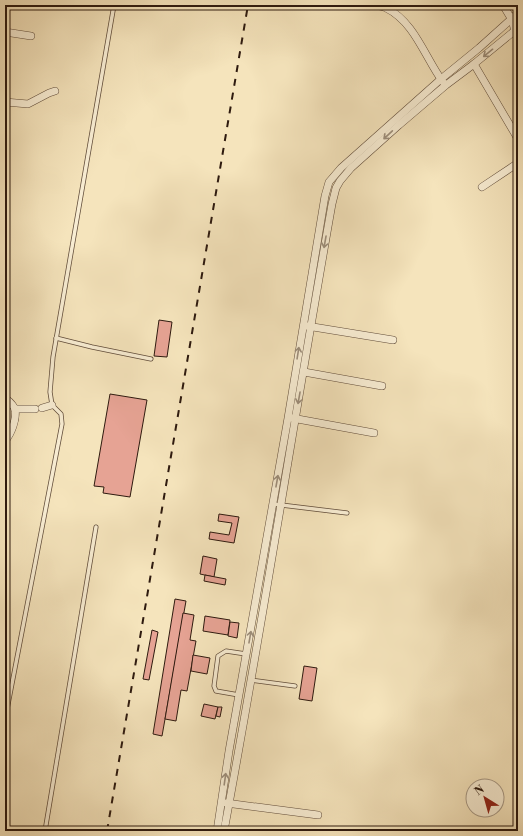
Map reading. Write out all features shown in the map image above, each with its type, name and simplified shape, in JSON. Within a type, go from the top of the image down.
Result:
[{"type":"street","points":[[374,5],[386,8],[403,20],[446,85]]},
{"type":"street","points":[[217,831],[239,695],[273,504],[304,372],[306,326],[336,188],[351,168],[399,125],[446,85],[517,32],[503,5]]},
{"type":"street","points":[[224,831],[281,505],[292,418],[325,196],[329,182],[341,168],[441,79],[518,14]]},
{"type":"street","points":[[5,32],[31,36]]},
{"type":"street","points":[[474,64],[518,139]]},
{"type":"street","points":[[5,102],[28,104],[49,92],[55,92]]},
{"type":"street","points":[[482,187],[518,163]]},
{"type":"street","points":[[306,326],[393,340]]},
{"type":"street","points":[[304,372],[382,386]]},
{"type":"street","points":[[5,398],[15,409],[11,432],[5,441]]},
{"type":"street","points":[[15,409],[39,408],[52,405]]},
{"type":"street","points":[[292,418],[374,433]]},
{"type":"street","points":[[222,803],[318,815]]},
{"type":"lane","points":[[5,720],[62,424],[61,414],[52,405],[50,392],[53,357],[114,5]]},
{"type":"lane","points":[[56,338],[151,359]]},
{"type":"lane","points":[[273,504],[347,513]]},
{"type":"lane","points":[[45,831],[96,527]]},
{"type":"lane","points":[[239,695],[216,690],[214,686],[218,656],[226,651],[246,655]]},
{"type":"lane","points":[[251,680],[295,686]]},
{"type":"building","points":[[159,320],[172,322],[167,357],[154,356]]},
{"type":"building","points":[[110,394],[147,400],[130,497],[103,493],[104,487],[94,486]]},
{"type":"building","points":[[219,514],[239,517],[234,543],[209,539],[210,532],[229,535],[232,523],[218,521]]},
{"type":"building","points":[[203,556],[217,559],[214,577],[200,574]]},
{"type":"building","points":[[205,575],[226,579],[225,585],[204,581]]},
{"type":"building","points":[[175,599],[186,601],[162,736],[153,734]]},
{"type":"building","points":[[183,613],[194,615],[190,640],[196,641],[187,691],[181,690],[176,721],[165,719]]},
{"type":"building","points":[[205,616],[230,620],[228,635],[203,631]]},
{"type":"building","points":[[230,622],[239,623],[237,638],[228,636]]},
{"type":"building","points":[[152,630],[158,632],[149,680],[143,679]]},
{"type":"building","points":[[193,655],[210,658],[207,674],[191,671]]},
{"type":"building","points":[[304,666],[317,668],[312,701],[299,699]]},
{"type":"building","points":[[204,704],[218,707],[215,719],[201,716]]},
{"type":"building","points":[[218,707],[222,707],[220,717],[216,716]]},
{"type":"railway","points":[[107,831],[248,5]]}]
